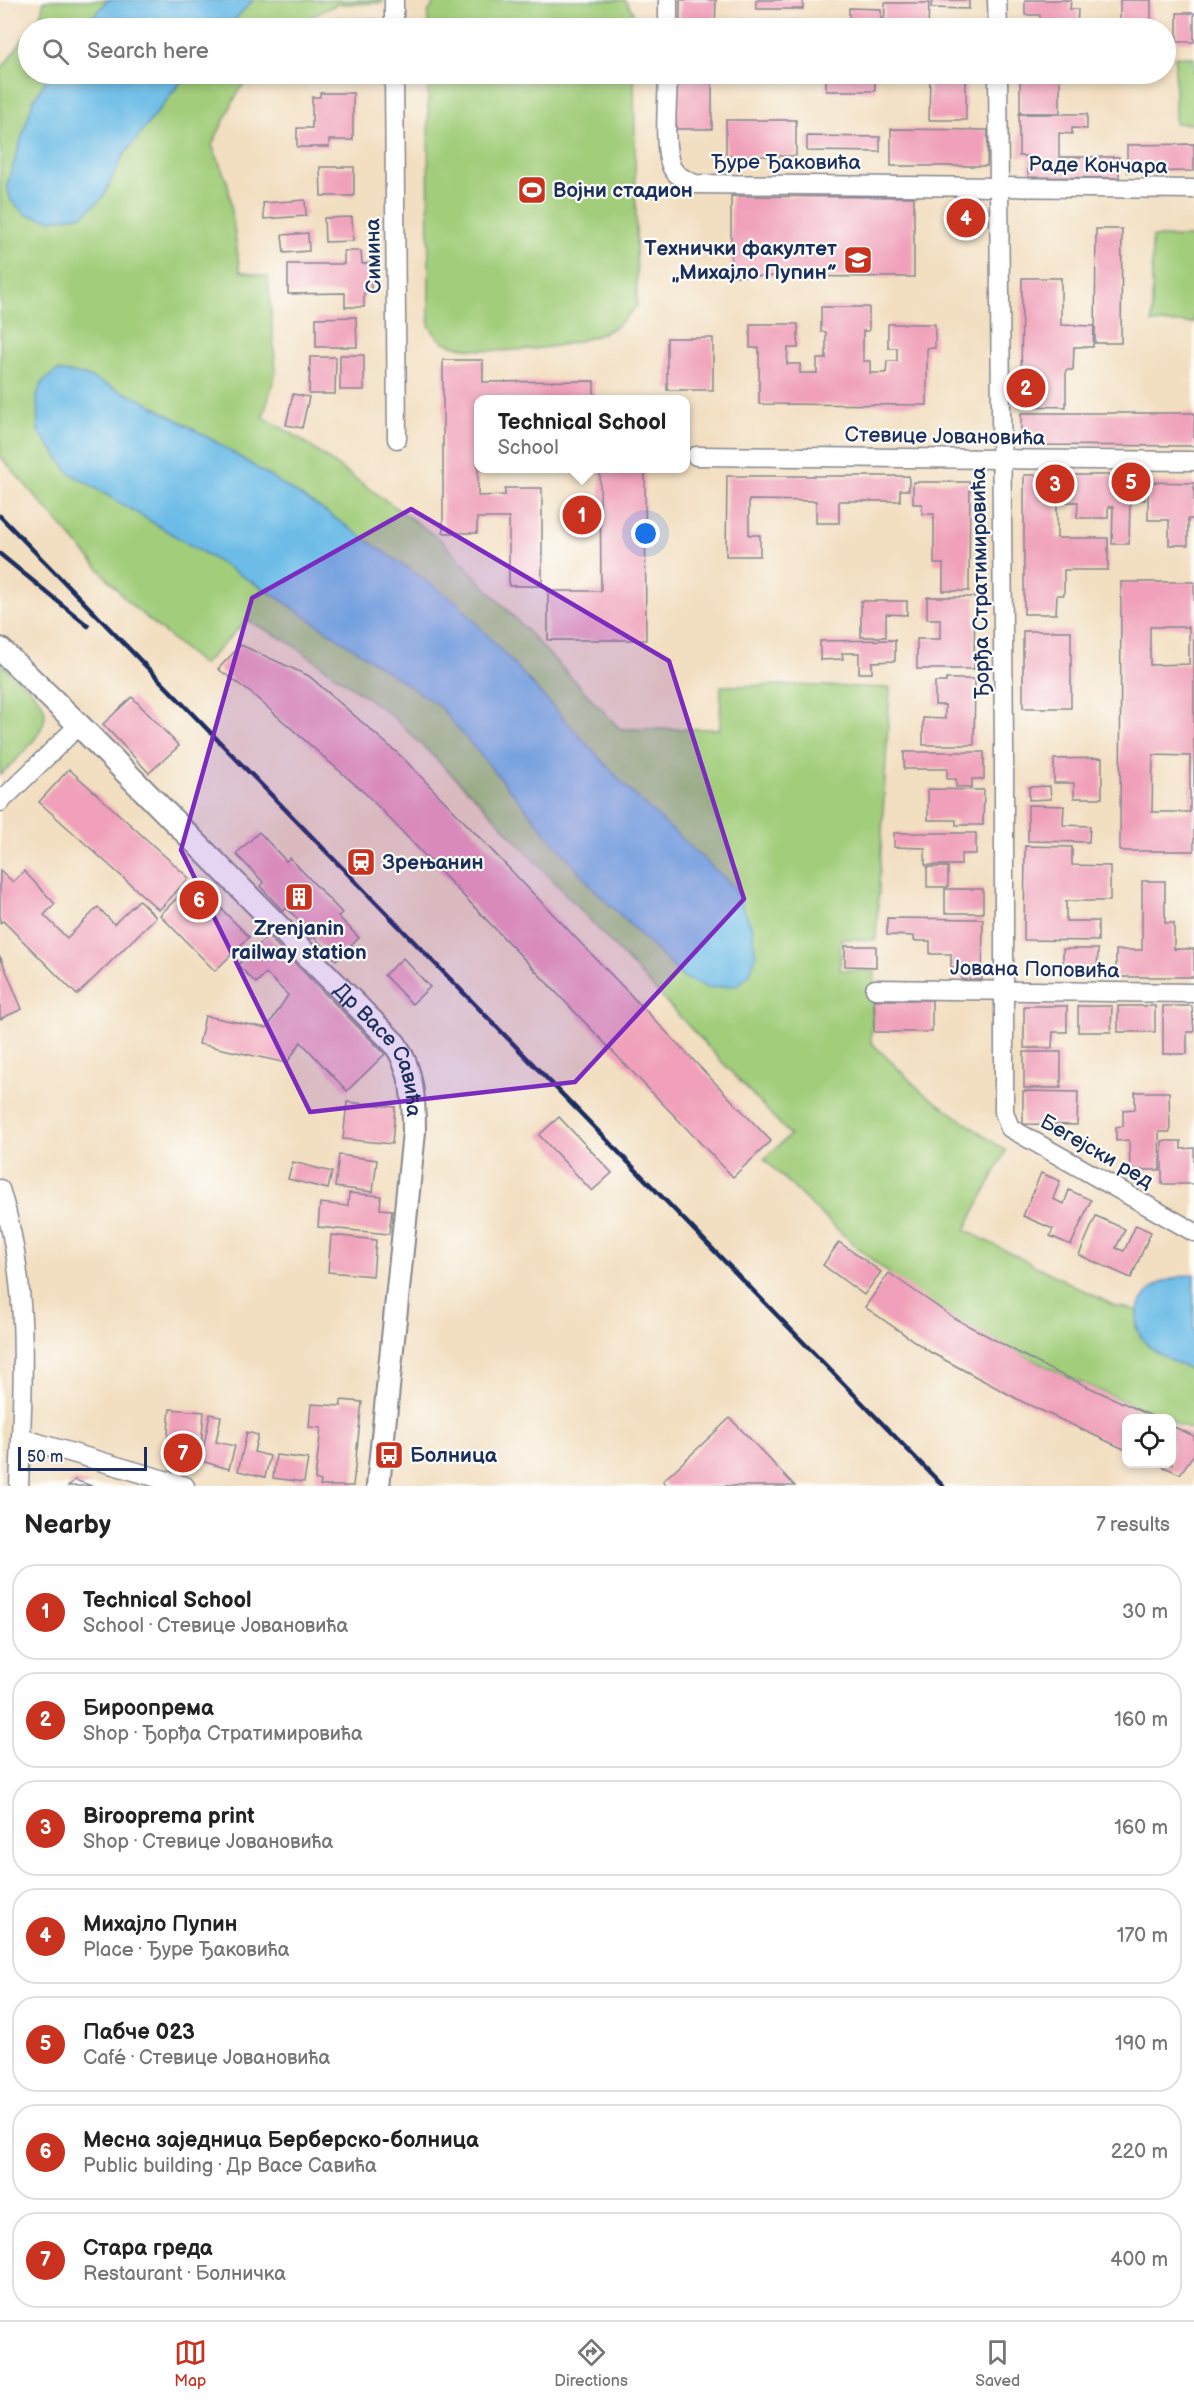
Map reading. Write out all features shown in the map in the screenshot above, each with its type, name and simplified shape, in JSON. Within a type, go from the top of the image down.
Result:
[{"type":"street","points":[[394,0],[394,18]]},
{"type":"street","points":[[668,0],[668,18]]},
{"type":"street","points":[[997,0],[998,18]]},
{"type":"street","name":"Симина","points":[[394,84],[397,439]]},
{"type":"street","name":"Ђуре Ђаковића","points":[[668,84],[668,151],[672,167],[677,174],[695,184],[1000,186]]},
{"type":"street","name":"Ђорђа Стратимировића","points":[[998,84],[1004,745],[1002,1093]]},
{"type":"street","name":"Раде Кончара","points":[[1000,186],[1194,189]]},
{"type":"street","name":"Стевице Јовановића","points":[[696,456],[1194,461]]},
{"type":"street","name":"Др Васе Савића","points":[[0,649],[79,725],[395,1044],[406,1062],[412,1092],[414,1132],[378,1486]]},
{"type":"street","points":[[0,802],[79,725]]},
{"type":"street","name":"Јована Поповића","points":[[875,989],[1002,993],[1194,993]]},
{"type":"street","name":"Бегејски ред","points":[[1002,1093],[1005,1120],[1010,1128],[1194,1232]]},
{"type":"street","points":[[0,1189],[11,1224],[23,1301],[19,1486]]},
{"type":"street","points":[[21,1438],[185,1486]]},
{"type":"highlighted area","points":[[411,509],[669,661],[744,899],[575,1082],[310,1112],[181,850],[252,598]]},
{"type":"green space","points":[[44,0],[108,0],[92,18],[38,18]]},
{"type":"green space","points":[[253,0],[383,0],[382,3],[337,4],[309,18],[236,18]]},
{"type":"green space","points":[[436,0],[625,0],[633,12],[633,18],[428,18],[428,13]]},
{"type":"green space","points":[[18,46],[18,84],[44,84],[33,101],[103,197],[123,156],[179,84],[244,84],[212,145],[228,184],[240,271],[268,277],[276,372],[263,417],[297,437],[441,540],[620,729],[720,729],[721,686],[794,685],[890,688],[876,940],[841,939],[840,970],[875,971],[871,1042],[922,1092],[1006,1151],[965,1230],[1115,1306],[1137,1310],[1136,1329],[1148,1346],[1194,1371],[1194,1431],[1176,1424],[1176,1414],[1155,1414],[1006,1347],[955,1319],[878,1265],[831,1224],[764,1159],[790,1135],[481,803],[391,715],[287,641],[247,620],[203,665],[129,603],[0,456],[0,71]]},
{"type":"green space","points":[[1176,57],[1194,57],[1194,124],[1175,123]]},
{"type":"green space","name":"Војни стадион","points":[[428,84],[634,84],[637,306],[616,326],[597,335],[554,346],[530,349],[505,351],[461,347],[439,339],[429,325]]},
{"type":"green space","points":[[1152,237],[1194,237],[1194,323],[1152,323]]},
{"type":"green space","points":[[0,663],[32,691],[45,711],[44,721],[32,742],[0,775]]},
{"type":"water","points":[[108,0],[253,0],[236,18],[92,18]]},
{"type":"water","points":[[44,84],[179,84],[123,156],[103,197],[83,215],[52,220],[27,215],[11,201],[7,185],[33,101]]},
{"type":"water","points":[[57,371],[84,375],[144,401],[216,442],[320,508],[457,602],[630,791],[734,887],[752,928],[756,956],[749,975],[737,985],[708,988],[684,978],[593,888],[439,706],[272,594],[70,473],[38,431],[37,395],[43,381]]},
{"type":"water","points":[[1194,1274],[1194,1371],[1165,1357],[1149,1346],[1143,1340],[1137,1326],[1137,1318],[1140,1303],[1150,1290],[1177,1277]]},
{"type":"building","points":[[680,0],[716,0],[715,18],[680,18]]},
{"type":"building","points":[[756,0],[803,0],[803,9],[756,9]]},
{"type":"building","points":[[932,0],[969,0],[969,9],[931,8]]},
{"type":"building","points":[[1025,0],[1071,0],[1070,9],[1078,9],[1078,18],[1040,18],[1040,15],[1025,15]]},
{"type":"building","points":[[1120,0],[1151,0],[1151,18],[1120,18]]},
{"type":"building","points":[[885,3],[929,3],[928,18],[884,18]]},
{"type":"building","points":[[849,8],[881,9],[881,18],[849,18]]},
{"type":"building","points":[[1177,13],[1194,13],[1194,42],[1177,42]]},
{"type":"building","points":[[676,84],[712,84],[712,129],[676,129]]},
{"type":"building","points":[[826,84],[875,84],[875,91],[826,91]]},
{"type":"building","points":[[930,84],[966,84],[966,120],[929,120]]},
{"type":"building","points":[[1020,84],[1060,84],[1060,113],[1020,113]]},
{"type":"building","points":[[320,93],[353,93],[353,140],[329,140],[329,147],[297,147],[297,128],[312,128],[312,97],[320,97]]},
{"type":"building","points":[[1019,114],[1087,114],[1087,129],[1072,128],[1072,134],[1059,133],[1059,157],[1119,157],[1119,178],[1028,177],[1028,156],[1019,156]]},
{"type":"building","points":[[726,120],[796,120],[796,156],[726,156]]},
{"type":"building","points":[[891,129],[988,130],[987,166],[891,166]]},
{"type":"building","points":[[807,136],[880,137],[880,152],[807,151]]},
{"type":"building","points":[[1194,144],[1194,171],[1127,172],[1127,145]]},
{"type":"building","points":[[320,167],[354,167],[354,196],[321,196]]},
{"type":"building","points":[[731,196],[914,197],[914,277],[731,276]]},
{"type":"building","points":[[305,200],[306,216],[264,219],[263,203]]},
{"type":"building","points":[[352,217],[353,241],[325,242],[324,218]]},
{"type":"building","points":[[1096,229],[1122,229],[1121,343],[1095,343]]},
{"type":"building","points":[[308,233],[309,251],[284,253],[282,235]]},
{"type":"building","points":[[344,251],[361,251],[362,264],[371,263],[371,293],[364,293],[364,307],[345,307],[345,293],[288,294],[288,264],[344,264]]},
{"type":"building","points":[[1022,278],[1061,278],[1061,325],[1094,326],[1093,347],[1074,347],[1073,370],[1066,370],[1066,407],[1021,406]]},
{"type":"building","points":[[821,307],[869,307],[869,331],[863,331],[863,361],[870,361],[870,373],[886,373],[887,361],[897,361],[897,348],[888,348],[888,324],[935,324],[935,348],[927,348],[927,405],[759,404],[759,348],[750,348],[750,324],[798,324],[798,348],[788,348],[787,364],[800,364],[800,373],[817,373],[817,359],[826,359],[826,332],[821,332]]},
{"type":"building","points":[[356,317],[357,347],[316,347],[316,318]]},
{"type":"building","points":[[667,338],[713,338],[713,390],[667,390]]},
{"type":"building","points":[[340,355],[364,355],[364,390],[340,390]]},
{"type":"building","points":[[310,357],[336,357],[335,394],[309,394]]},
{"type":"building","points":[[443,360],[483,360],[483,382],[594,381],[594,395],[474,395],[474,473],[478,473],[478,496],[505,495],[505,488],[542,488],[542,586],[509,586],[509,518],[477,518],[477,533],[443,533]]},
{"type":"building","points":[[293,394],[309,397],[302,428],[286,425]]},
{"type":"building","points":[[1021,413],[1194,413],[1194,446],[1021,445]]},
{"type":"building","points":[[600,473],[645,473],[646,640],[548,640],[548,591],[601,591]]},
{"type":"building","points":[[1024,475],[1146,475],[1145,500],[1130,500],[1129,544],[1112,544],[1113,507],[1108,507],[1108,518],[1077,518],[1078,502],[1057,502],[1057,538],[1108,538],[1108,570],[1064,570],[1064,595],[1057,595],[1056,614],[1024,614]]},
{"type":"building","points":[[727,476],[909,476],[909,490],[900,490],[900,501],[839,501],[839,523],[816,523],[816,501],[749,500],[749,535],[760,535],[760,556],[726,556]]},
{"type":"building","points":[[913,482],[970,482],[969,591],[943,591],[943,564],[934,564],[934,514],[922,514],[922,504],[913,504]]},
{"type":"building","points":[[1148,482],[1194,483],[1194,519],[1188,519],[1188,545],[1169,545],[1169,520],[1148,520]]},
{"type":"building","points":[[1121,582],[1194,582],[1194,851],[1120,851]],"holes":[[[1150,627],[1189,627],[1189,664],[1150,665]],[[1153,755],[1190,756],[1190,812],[1152,812]]]},
{"type":"building","points":[[927,597],[975,597],[974,669],[917,669],[917,639],[940,639],[940,619],[927,619]]},
{"type":"building","points":[[861,601],[907,601],[907,615],[886,614],[886,637],[861,637]]},
{"type":"building","points":[[1023,631],[1071,631],[1071,708],[1023,708]]},
{"type":"building","points":[[895,640],[895,661],[872,662],[872,673],[859,673],[859,653],[842,653],[843,659],[820,660],[820,641]]},
{"type":"building","points":[[241,645],[309,676],[403,758],[771,1141],[733,1177],[367,795],[251,693],[218,669]]},
{"type":"building","points":[[946,679],[975,679],[974,745],[923,745],[923,718],[945,719],[945,705],[935,705],[935,682],[946,682]]},
{"type":"building","points":[[132,697],[179,746],[149,773],[103,724]]},
{"type":"building","points":[[904,752],[984,752],[984,779],[972,779],[972,787],[956,787],[956,779],[947,779],[947,769],[904,769]]},
{"type":"building","points":[[1102,758],[1102,798],[1074,798],[1074,783],[1054,783],[1054,759]]},
{"type":"building","points":[[69,769],[189,878],[159,910],[39,802]]},
{"type":"building","points":[[1050,786],[1051,799],[1029,800],[1029,787]]},
{"type":"building","points":[[928,789],[984,790],[983,825],[956,825],[956,820],[928,820]]},
{"type":"building","points":[[1028,805],[1064,806],[1063,825],[1090,826],[1089,842],[1028,841]]},
{"type":"building","name":"Zrenjanin railway station","points":[[259,832],[286,861],[290,858],[342,913],[338,916],[359,938],[336,960],[314,937],[310,940],[300,929],[303,925],[287,908],[283,911],[260,886],[264,883],[236,854]]},
{"type":"building","points":[[894,833],[976,833],[976,854],[961,854],[961,865],[925,865],[925,848],[894,847]]},
{"type":"building","points":[[1025,846],[1072,847],[1072,865],[1110,866],[1110,901],[1066,901],[1066,921],[1098,921],[1098,941],[1024,940]]},
{"type":"building","points":[[927,867],[948,867],[948,887],[927,887]]},
{"type":"building","points":[[0,870],[13,882],[24,871],[55,904],[44,915],[67,938],[98,907],[114,924],[139,900],[156,917],[77,995],[3,921],[0,923]]},
{"type":"building","points":[[194,881],[249,937],[215,971],[160,915]]},
{"type":"building","points":[[1142,881],[1165,881],[1165,923],[1174,923],[1174,949],[1194,949],[1194,977],[1116,977],[1116,950],[1142,950]]},
{"type":"building","points":[[945,889],[983,889],[983,913],[945,913]]},
{"type":"building","points":[[887,918],[983,919],[982,980],[962,980],[962,967],[951,967],[951,954],[930,954],[930,941],[914,941],[914,936],[887,935]]},
{"type":"building","points":[[268,936],[385,1054],[347,1091],[301,1042],[287,1063],[199,1044],[205,1016],[267,1028],[288,995],[266,973],[256,983],[238,965]]},
{"type":"building","points":[[845,946],[876,946],[876,967],[845,966]]},
{"type":"building","points":[[1063,949],[1098,949],[1097,975],[1063,975]]},
{"type":"building","points":[[0,956],[22,1009],[0,1019]]},
{"type":"building","points":[[403,958],[430,987],[412,1004],[384,975]]},
{"type":"building","points":[[874,1000],[932,1000],[932,1032],[874,1032]]},
{"type":"building","points":[[1024,1006],[1067,1006],[1067,1032],[1053,1032],[1052,1048],[1024,1048]]},
{"type":"building","points":[[1078,1006],[1112,1006],[1111,1032],[1078,1032]]},
{"type":"building","points":[[1118,1006],[1155,1006],[1155,1032],[1118,1032]]},
{"type":"building","points":[[1163,1006],[1192,1006],[1194,1032],[1187,1032],[1187,1054],[1163,1054]]},
{"type":"building","points":[[1024,1052],[1061,1052],[1061,1088],[1024,1088]]},
{"type":"building","points":[[1023,1091],[1078,1092],[1077,1125],[1023,1124]]},
{"type":"building","points":[[1135,1092],[1169,1092],[1170,1132],[1159,1132],[1160,1170],[1130,1170],[1129,1140],[1116,1141],[1116,1127],[1123,1126],[1123,1110],[1135,1109]]},
{"type":"building","points":[[347,1102],[395,1107],[392,1144],[343,1139]]},
{"type":"building","points":[[559,1117],[612,1173],[592,1191],[539,1135]]},
{"type":"building","points":[[1162,1141],[1181,1141],[1181,1149],[1194,1148],[1194,1184],[1162,1184]]},
{"type":"building","points":[[339,1155],[377,1160],[373,1192],[335,1187]]},
{"type":"building","points":[[293,1162],[332,1172],[328,1189],[288,1179]]},
{"type":"building","points":[[1041,1173],[1060,1181],[1053,1199],[1064,1204],[1069,1190],[1091,1200],[1071,1245],[1050,1236],[1053,1229],[1023,1216]]},
{"type":"building","points":[[349,1193],[381,1196],[380,1209],[392,1210],[389,1234],[318,1227],[320,1203],[348,1206]]},
{"type":"building","points":[[1096,1216],[1125,1229],[1116,1248],[1124,1251],[1136,1225],[1151,1232],[1131,1278],[1079,1255]]},
{"type":"building","points":[[331,1235],[376,1240],[373,1276],[328,1272]]},
{"type":"building","points":[[839,1242],[881,1272],[864,1295],[823,1265]]},
{"type":"building","points":[[889,1273],[954,1318],[1047,1368],[1147,1414],[1122,1414],[1122,1448],[1023,1402],[930,1352],[865,1307]]},
{"type":"building","points":[[341,1400],[362,1402],[353,1486],[320,1486],[321,1481],[315,1479],[321,1428],[309,1427],[311,1404],[341,1406]]},
{"type":"building","points":[[170,1409],[204,1412],[200,1459],[166,1456]]},
{"type":"building","points":[[210,1414],[221,1416],[216,1442],[235,1446],[229,1469],[201,1461]]},
{"type":"building","points":[[730,1418],[795,1486],[667,1486],[663,1481]]},
{"type":"building","points":[[1176,1428],[1194,1436],[1194,1454],[1180,1474],[1166,1468],[1176,1468]]},
{"type":"building","points":[[247,1432],[258,1435],[254,1452],[270,1456],[265,1477],[238,1471]]},
{"type":"building","points":[[276,1455],[308,1459],[304,1482],[273,1478]]},
{"type":"building","points":[[75,1480],[92,1486],[68,1486]]},
{"type":"railway","points":[[0,516],[943,1486]]},
{"type":"railway","points":[[0,554],[88,626]]},
{"type":"place","name":"Војни стадион","points":[[532,190]]},
{"type":"place","name":"Михајло Пупин","points":[[966,218]]},
{"type":"place","name":"Технички факултет „Михајло Пупин”","points":[[858,260]]},
{"type":"place","name":"Бироопрема","points":[[1026,388]]},
{"type":"place","name":"Пабче 023","points":[[1131,482]]},
{"type":"place","name":"Birooprema print","points":[[1055,484]]},
{"type":"place","name":"Technical School","points":[[582,515]]},
{"type":"place","name":"Зрењанин","points":[[361,862]]},
{"type":"place","name":"Zrenjanin railway station","points":[[299,897]]},
{"type":"place","name":"Месна заједница Берберско-болница","points":[[199,900]]},
{"type":"place","name":"Стара греда","points":[[183,1453]]},
{"type":"place","name":"Болница","points":[[389,1455]]}]
